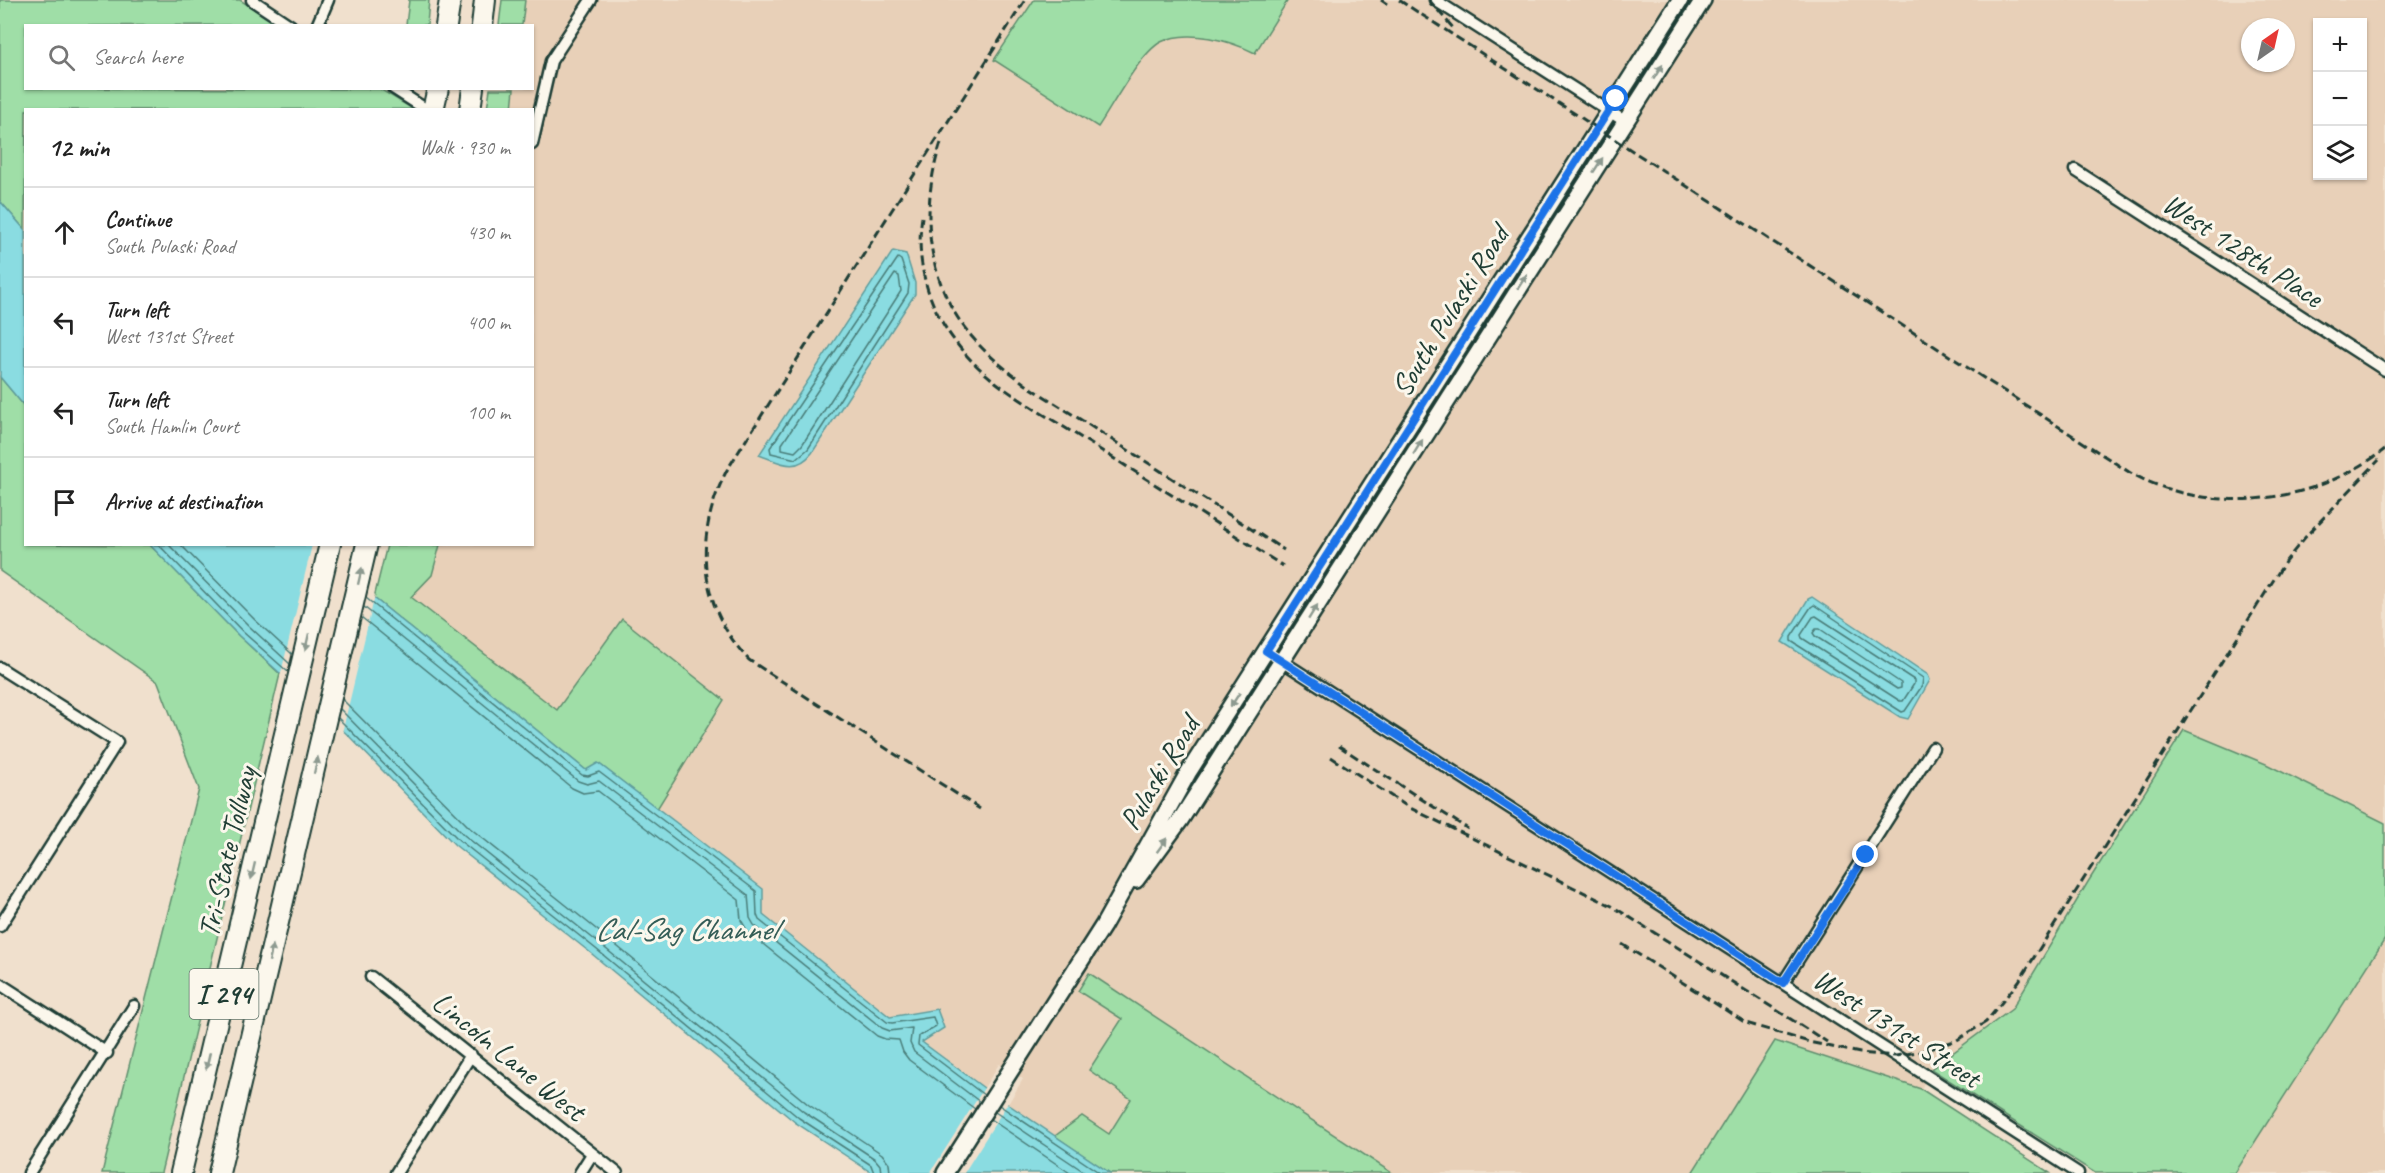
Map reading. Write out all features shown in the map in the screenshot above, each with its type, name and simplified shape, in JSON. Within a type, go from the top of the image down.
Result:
[{"type":"highway","points":[[447,24],[450,0]]},
{"type":"highway","points":[[482,24],[485,0]]},
{"type":"highway","points":[[434,108],[438,90]]},
{"type":"highway","name":"Tri-State Tollway","points":[[182,1173],[330,546]]},
{"type":"highway","name":"I 294","points":[[219,1173],[368,546]]},
{"type":"main road","name":"South Pulaski Road","points":[[1266,651],[1680,0]]},
{"type":"main road","name":"South Pulaski Road","points":[[1282,661],[1703,0]]},
{"type":"main road","name":"Pulaski Road","points":[[945,1173],[1102,926],[1167,808],[1266,651]]},
{"type":"main road","name":"Pulaski Road","points":[[1102,926],[1181,819],[1282,661]]},
{"type":"street","points":[[252,0],[288,24]]},
{"type":"street","points":[[318,24],[328,0]]},
{"type":"street","points":[[534,135],[551,61],[591,0]]},
{"type":"street","points":[[1435,0],[1626,122]]},
{"type":"street","points":[[396,90],[424,108]]},
{"type":"street","name":"West 128th Place","points":[[2075,170],[2385,370]]},
{"type":"street","name":"West 131st Street","points":[[1266,651],[2078,1173]]},
{"type":"street","points":[[0,668],[117,742],[0,926]]},
{"type":"street","points":[[1783,983],[1934,748]]},
{"type":"street","name":"Lincoln Lane West","points":[[371,978],[617,1173]]},
{"type":"street","points":[[0,984],[107,1053]]},
{"type":"street","points":[[29,1173],[107,1053],[134,1006]]},
{"type":"street","points":[[396,1173],[471,1055]]},
{"type":"street","points":[[580,1173],[592,1154]]},
{"type":"shaded area","points":[[525,0],[2385,0],[2385,823],[2266,764],[2184,730],[2088,882],[2012,1010],[1931,1069],[1921,1089],[1775,1041],[1692,1173],[1392,1173],[1089,974],[1078,991],[1122,1019],[1131,1098],[1108,1134],[1082,1116],[1055,1136],[1008,1104],[1023,1079],[999,1064],[984,1088],[922,1041],[937,1009],[890,1018],[763,915],[763,889],[599,764],[393,614],[432,575],[441,546],[534,546],[534,108],[512,108],[514,90],[534,90],[534,24],[522,24]]},
{"type":"shaded area","points":[[2385,939],[2385,1173],[2235,1173]]},
{"type":"green space","points":[[0,0],[240,0],[278,24],[24,24],[24,90],[382,90],[411,108],[24,108],[24,229],[0,201]]},
{"type":"green space","points":[[409,0],[429,0],[427,24],[406,24]]},
{"type":"green space","points":[[502,0],[525,0],[522,24],[499,24]]},
{"type":"green space","points":[[1034,0],[1288,0],[1255,53],[1234,44],[1196,36],[1183,36],[1161,42],[1144,57],[1098,127],[994,60]]},
{"type":"green space","points":[[490,90],[514,90],[512,108],[487,108]]},
{"type":"green space","points":[[0,377],[24,406],[24,546],[151,546],[239,636],[280,674],[161,1173],[102,1173],[199,789],[158,682],[0,571]]},
{"type":"green space","points":[[387,546],[440,546],[432,575],[411,597],[557,710],[622,619],[724,700],[657,809],[599,764],[587,771],[374,598]]},
{"type":"green space","points":[[2184,730],[2266,764],[2385,823],[2385,939],[2235,1173],[2095,1173],[1931,1069],[2012,1009],[2088,882]]},
{"type":"green space","points":[[1089,973],[1392,1173],[1110,1173],[1055,1136],[1082,1116],[1109,1134],[1131,1099],[1089,1070],[1122,1019],[1078,991]]},
{"type":"green space","points":[[1775,1041],[1921,1089],[2050,1173],[1692,1173]]},
{"type":"water","points":[[0,201],[24,229],[24,406],[0,377]]},
{"type":"water","points":[[893,251],[906,254],[915,283],[915,294],[812,453],[800,463],[793,465],[759,455]]},
{"type":"water","name":"Cal-Sag Channel","points":[[151,546],[323,546],[374,598],[586,770],[598,763],[763,889],[763,915],[890,1017],[937,1009],[944,1028],[922,1042],[984,1088],[1110,1173],[872,1173],[796,1123],[592,954],[455,845],[349,736],[239,636]]},
{"type":"water","points":[[1812,597],[1928,675],[1930,680],[1908,719],[1900,717],[1782,642],[1808,599]]},
{"type":"pier","points":[[312,546],[328,546],[375,595],[342,733],[280,677]]},
{"type":"pier","points":[[986,1085],[1009,1101],[964,1173],[930,1173]]},
{"type":"railway","points":[[980,809],[749,660],[732,639],[719,617],[706,570],[706,545],[709,520],[716,495],[727,470],[1025,0]]},
{"type":"railway","points":[[1381,0],[1387,4]]},
{"type":"railway","points":[[1399,0],[2129,472],[2160,486],[2193,495],[2226,499],[2260,498],[2294,493],[2326,483],[2357,468],[2385,449]]},
{"type":"railway","points":[[1429,0],[1454,29]]},
{"type":"railway","points":[[941,143],[930,194],[931,245],[936,270],[945,294],[957,317],[973,338],[991,357],[1025,384],[1284,550]]},
{"type":"railway","points":[[922,217],[920,251],[931,300],[957,344],[984,373],[1016,397],[1283,566]]},
{"type":"railway","points":[[1622,944],[1746,1023],[1809,1042],[1860,1053],[1896,1056],[1927,1050],[1957,1040],[1986,1022],[2019,981],[2285,562],[2307,535],[2379,460]]},
{"type":"railway","points":[[1339,746],[1468,829]]},
{"type":"railway","points":[[1331,757],[1408,807],[1612,906],[1827,1042]]},
{"type":"route","points":[[1616,99],[1266,651],[1783,983],[1866,855]]}]
